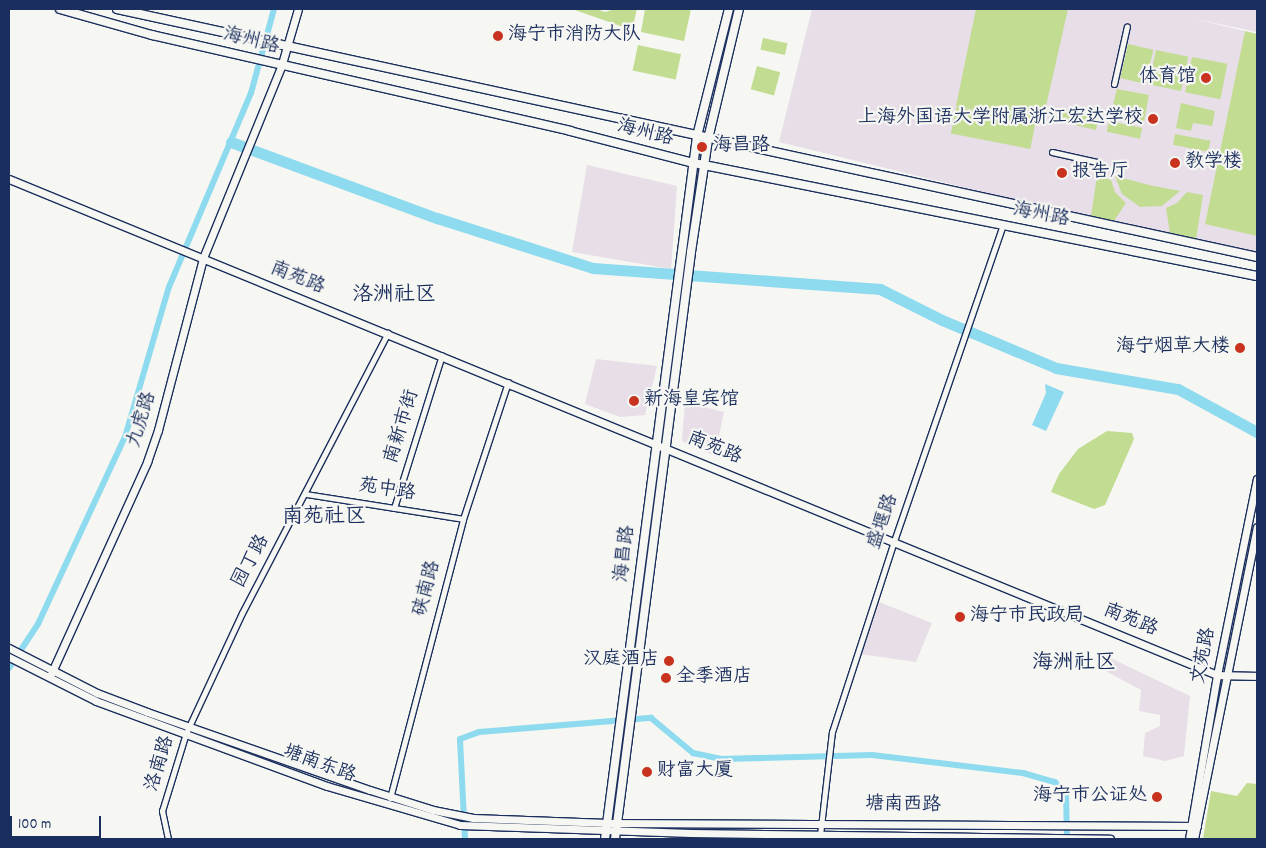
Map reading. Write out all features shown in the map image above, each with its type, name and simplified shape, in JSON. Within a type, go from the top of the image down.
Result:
[{"type":"main road","name":"海州路","points":[[60,9],[247,58],[570,131],[694,163],[1257,276]]},
{"type":"main road","name":"海州路","points":[[117,9],[282,47],[1257,257]]},
{"type":"main road","points":[[282,47],[298,9]]},
{"type":"main road","name":"海昌路","points":[[615,835],[609,829],[624,732],[656,443],[697,136],[729,9]]},
{"type":"main road","name":"海昌路","points":[[627,707],[708,139],[739,9]]},
{"type":"main road","name":"九虎路","points":[[51,674],[147,462],[158,430],[200,257],[239,170],[282,66],[282,47]]},
{"type":"main road","name":"南苑路","points":[[9,179],[665,446],[1217,674],[1257,676]]},
{"type":"main road","name":"文苑路","points":[[1194,839],[1194,826],[1217,674],[1257,479]]},
{"type":"main road","name":"文苑路","points":[[1189,839],[1194,826],[1228,676],[1257,527]]},
{"type":"main road","points":[[9,648],[28,662]]},
{"type":"main road","points":[[9,657],[28,662]]},
{"type":"main road","name":"塘南东路","points":[[28,662],[51,674],[187,730],[388,806],[460,825],[609,829]]},
{"type":"main road","name":"塘南东路","points":[[187,730],[391,797],[451,814],[472,818],[609,829]]},
{"type":"main road","name":"塘南西路","points":[[609,829],[820,822],[1194,826]]},
{"type":"main road","name":"塘南西路","points":[[615,835],[820,835],[1110,839]]},
{"type":"street","points":[[1114,84],[1127,26]]},
{"type":"street","points":[[1052,152],[1097,162]]},
{"type":"street","name":"盛堰路","points":[[820,835],[830,743],[894,541],[1003,225]]},
{"type":"street","name":"园丁路","points":[[187,730],[242,613],[306,494],[388,333]]},
{"type":"street","name":"南新市街","points":[[394,508],[442,355]]},
{"type":"street","name":"硖南路","points":[[388,806],[463,519],[508,382]]},
{"type":"street","name":"苑中路","points":[[306,494],[463,519]]},
{"type":"street","name":"洛南路","points":[[168,839],[162,811],[187,730]]},
{"type":"shaded area","points":[[812,9],[1257,9],[1257,32],[1191,18],[1257,34],[1257,252],[1032,204],[779,142]]},
{"type":"shaded area","points":[[587,165],[677,186],[671,269],[572,252]]},
{"type":"shaded area","points":[[596,359],[657,366],[645,415],[620,417],[585,404]]},
{"type":"shaded area","points":[[685,402],[724,412],[715,456],[682,441]]},
{"type":"shaded area","points":[[879,602],[932,623],[916,662],[860,654]]},
{"type":"shaded area","points":[[1102,654],[1190,696],[1184,756],[1165,761],[1143,756],[1145,733],[1160,726],[1160,715],[1139,711],[1141,690],[1096,666]]},
{"type":"green space","points":[[572,9],[596,9],[605,12],[615,9],[637,9],[632,30]]},
{"type":"green space","points":[[645,9],[691,9],[684,41],[641,32]]},
{"type":"green space","points":[[976,9],[1068,9],[1042,124],[956,106]]},
{"type":"green space","points":[[1245,31],[1257,34],[1257,236],[1205,224]]},
{"type":"green space","points":[[763,38],[787,43],[785,55],[761,50]]},
{"type":"green space","points":[[1128,44],[1153,50],[1145,84],[1120,78]]},
{"type":"green space","points":[[638,45],[681,54],[676,80],[633,70]]},
{"type":"green space","points":[[1156,50],[1188,57],[1181,91],[1149,84]]},
{"type":"green space","name":"体育馆","points":[[1192,57],[1227,64],[1220,99],[1185,92]]},
{"type":"green space","points":[[757,66],[780,72],[774,95],[751,89]]},
{"type":"green space","points":[[1117,89],[1149,95],[1144,121],[1130,118],[1132,109],[1113,105]]},
{"type":"green space","points":[[1181,103],[1215,111],[1212,126],[1193,123],[1191,131],[1176,128]]},
{"type":"green space","points":[[956,107],[1036,122],[1030,149],[951,134]]},
{"type":"green space","points":[[1059,108],[1099,117],[1096,130],[1056,121]]},
{"type":"green space","points":[[1109,121],[1142,128],[1140,139],[1107,132]]},
{"type":"green space","points":[[1175,134],[1210,141],[1208,152],[1173,145]]},
{"type":"green space","points":[[1097,176],[1111,180],[1115,192],[1126,203],[1114,221],[1091,216]]},
{"type":"green space","points":[[1115,176],[1180,191],[1162,206],[1140,207],[1122,194]]},
{"type":"green space","points":[[1187,192],[1203,195],[1196,239],[1170,233],[1166,208],[1177,203]]},
{"type":"green space","points":[[1107,431],[1132,433],[1134,439],[1105,505],[1094,509],[1051,492],[1059,474],[1078,449]]},
{"type":"green space","points":[[1247,783],[1257,784],[1257,839],[1203,839],[1211,791],[1237,796]]},
{"type":"water","points":[[1045,384],[1064,392],[1046,431],[1032,425],[1046,393]]},
{"type":"waterway","points":[[9,668],[38,624],[125,437],[169,287],[251,93],[274,9]]},
{"type":"waterway","points":[[231,142],[437,218],[593,268],[880,289],[942,320],[1056,368],[1178,389],[1257,432]]},
{"type":"waterway","points":[[465,839],[460,739],[479,732],[651,718],[693,753],[721,759],[872,755],[1023,773],[1055,782],[1066,794],[1067,839]]},
{"type":"place","name":"海宁市消防大队","points":[[498,36]]},
{"type":"place","name":"体育馆","points":[[1206,78]]},
{"type":"place","name":"上海外国语大学附属浙江宏达学校","points":[[1153,119]]},
{"type":"place","name":"海昌路","points":[[702,147]]},
{"type":"place","name":"教学楼","points":[[1175,163]]},
{"type":"place","name":"报告厅","points":[[1062,173]]},
{"type":"place","name":"海宁烟草大楼","points":[[1240,348]]},
{"type":"place","name":"新海皇宾馆","points":[[634,401]]},
{"type":"place","name":"海宁市民政局","points":[[960,617]]},
{"type":"place","name":"汉庭酒店","points":[[669,661]]},
{"type":"place","name":"全季酒店","points":[[666,678]]},
{"type":"place","name":"财富大厦","points":[[647,772]]},
{"type":"place","name":"海宁市公证处","points":[[1157,797]]},
{"type":"district","name":"洛洲社区","points":[[394,296]]},
{"type":"district","name":"南苑社区","points":[[324,518]]},
{"type":"district","name":"海洲社区","points":[[1074,664]]}]
